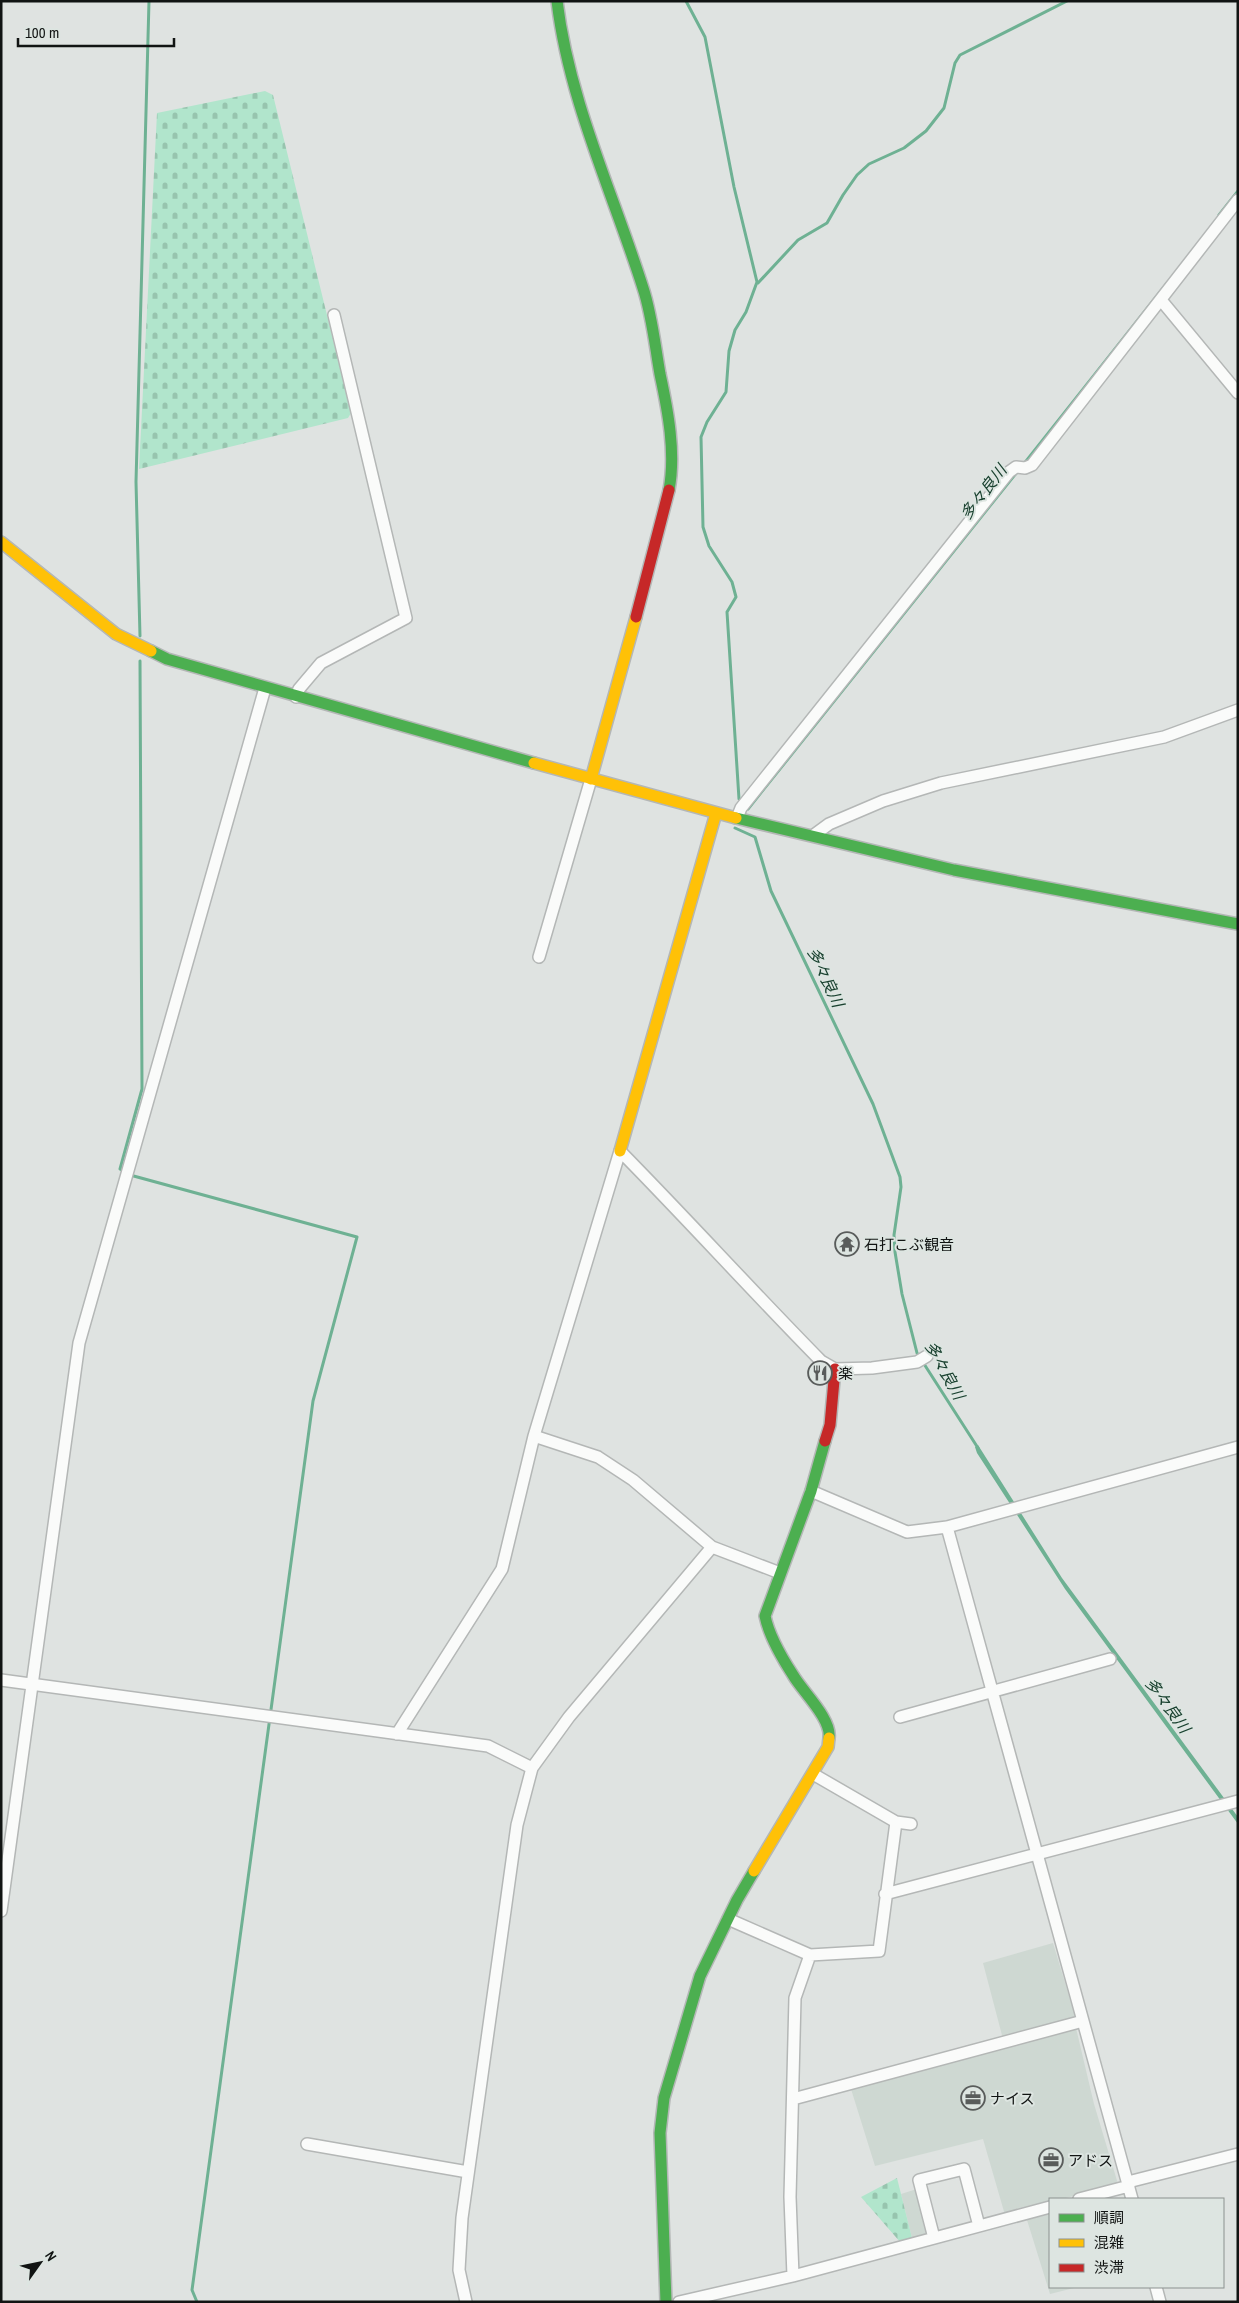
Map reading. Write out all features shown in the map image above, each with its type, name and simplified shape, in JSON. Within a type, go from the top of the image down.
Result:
[{"type":"street","points":[[538,957],[591,779],[667,502],[672,470],[666,403],[644,290],[576,95],[560,24],[557,1]]},
{"type":"street","points":[[737,818],[741,808],[1010,472],[1016,467],[1025,468],[1032,464],[1238,200]]},
{"type":"street","points":[[1161,300],[1238,393]]},
{"type":"street","points":[[296,697],[299,689],[321,663],[406,618],[334,316]]},
{"type":"street","points":[[1,542],[102,624],[127,640],[167,659],[296,697],[716,813],[954,870],[1238,924]]},
{"type":"street","points":[[1,1911],[79,1343],[264,688]]},
{"type":"street","points":[[814,835],[829,824],[883,801],[941,783],[1164,737],[1238,710]]},
{"type":"street","points":[[397,1734],[502,1569],[534,1436],[620,1151],[716,813]]},
{"type":"street","points":[[620,1151],[702,1234],[750,1289],[821,1361],[835,1369],[872,1368],[917,1362],[927,1356]]},
{"type":"street","points":[[666,2302],[660,2152],[664,2098],[700,1976],[728,1918],[828,1747],[830,1734],[827,1723],[794,1676],[767,1627],[764,1616],[811,1492],[830,1425],[835,1369]]},
{"type":"street","points":[[534,1436],[598,1457],[633,1480],[712,1547],[780,1574]]},
{"type":"street","points":[[811,1492],[908,1532],[947,1527],[1238,1447]]},
{"type":"street","points":[[947,1527],[1132,2198]]},
{"type":"street","points":[[466,2302],[459,2270],[462,2218],[515,1834],[532,1768],[569,1717],[712,1547]]},
{"type":"street","points":[[900,1717],[992,1690],[1110,1659]]},
{"type":"street","points":[[1,1680],[488,1746],[532,1768]]},
{"type":"street","points":[[812,1774],[896,1822],[911,1824]]},
{"type":"street","points":[[885,1894],[1238,1801]]},
{"type":"street","points":[[728,1918],[810,1955],[878,1950],[896,1822]]},
{"type":"street","points":[[793,2276],[790,2197],[796,1998],[810,1955]]},
{"type":"street","points":[[793,2100],[1083,2021]]},
{"type":"street","points":[[307,2144],[468,2172]]},
{"type":"street","points":[[1082,2198],[1238,2154]]},
{"type":"street","points":[[934,2238],[919,2180],[964,2169],[979,2226]]},
{"type":"street","points":[[679,2302],[793,2276],[1049,2207]]},
{"type":"street","points":[[1156,2288],[1160,2302]]},
{"type":"shaded area","points":[[978,1445],[1062,1578],[1238,1817],[1238,1824],[1065,1589],[977,1453],[975,1447]]},
{"type":"shaded area","points":[[1053,1943],[1076,2019],[1003,2039],[983,1963]]},
{"type":"shaded area","points":[[1076,2028],[1094,2104],[1118,2184],[1066,2198],[1049,2198],[1049,2203],[1005,2215],[983,2139],[875,2166],[851,2089]]},
{"type":"shaded area","points":[[920,2188],[932,2235],[913,2242],[901,2194]]},
{"type":"shaded area","points":[[1049,2214],[1049,2288],[1074,2288],[1050,2294],[1027,2220]]},
{"type":"green space","points":[[265,91],[273,95],[351,413],[348,418],[139,469],[157,113]]},
{"type":"green space","points":[[897,2178],[913,2242],[901,2243],[861,2197]]},
{"type":"waterway","points":[[140,636],[136,482],[149,1]]},
{"type":"waterway","points":[[686,1],[705,37],[734,187],[757,282],[746,312],[735,330],[729,351],[726,392],[707,422],[701,437],[703,527],[709,546],[732,582],[736,597],[727,612],[739,799]]},
{"type":"waterway","points":[[758,283],[798,240],[827,223],[857,175],[869,164],[904,148],[926,131],[944,108],[955,63],[960,55],[1067,1]]},
{"type":"waterway","name":"多々良川","points":[[1219,215],[1238,191]]},
{"type":"waterway","name":"多々良川","points":[[1023,465],[1168,282]]},
{"type":"waterway","name":"多々良川","points":[[748,809],[1017,472]]},
{"type":"waterway","points":[[125,1172],[120,1169],[142,1089],[140,661]]},
{"type":"waterway","name":"多々良川","points":[[735,828],[755,837],[771,891],[873,1104],[900,1177],[901,1187],[894,1235],[895,1252],[902,1294],[917,1353],[978,1448]]},
{"type":"waterway","points":[[130,1175],[357,1237],[313,1401],[192,2290],[197,2302]]},
{"type":"traffic: fast","points":[[557,1],[571,75],[593,146],[649,309],[670,432],[672,461],[669,490]]},
{"type":"traffic: fast","points":[[151,651],[167,659],[534,763]]},
{"type":"traffic: fast","points":[[736,818],[954,870],[1238,924]]},
{"type":"traffic: fast","points":[[825,1441],[811,1491],[765,1616],[780,1654],[797,1682],[816,1705],[826,1722],[829,1738]]},
{"type":"traffic: fast","points":[[666,2302],[660,2133],[664,2098],[700,1976],[737,1900],[754,1871]]},
{"type":"traffic: slow","points":[[1,542],[116,634],[151,651]]},
{"type":"traffic: slow","points":[[591,779],[636,617]]},
{"type":"traffic: slow","points":[[534,763],[736,818]]},
{"type":"traffic: slow","points":[[620,1151],[716,813]]},
{"type":"traffic: slow","points":[[754,1871],[828,1747],[829,1738]]},
{"type":"traffic: jam","points":[[636,617],[669,490]]},
{"type":"traffic: jam","points":[[825,1441],[830,1425],[835,1369]]},
{"type":"place","name":"石打こぶ観音","points":[[847,1244]]},
{"type":"place","name":"楽","points":[[820,1373]]},
{"type":"place","name":"ナイス","points":[[973,2098]]},
{"type":"place","name":"アドス","points":[[1051,2160]]}]
